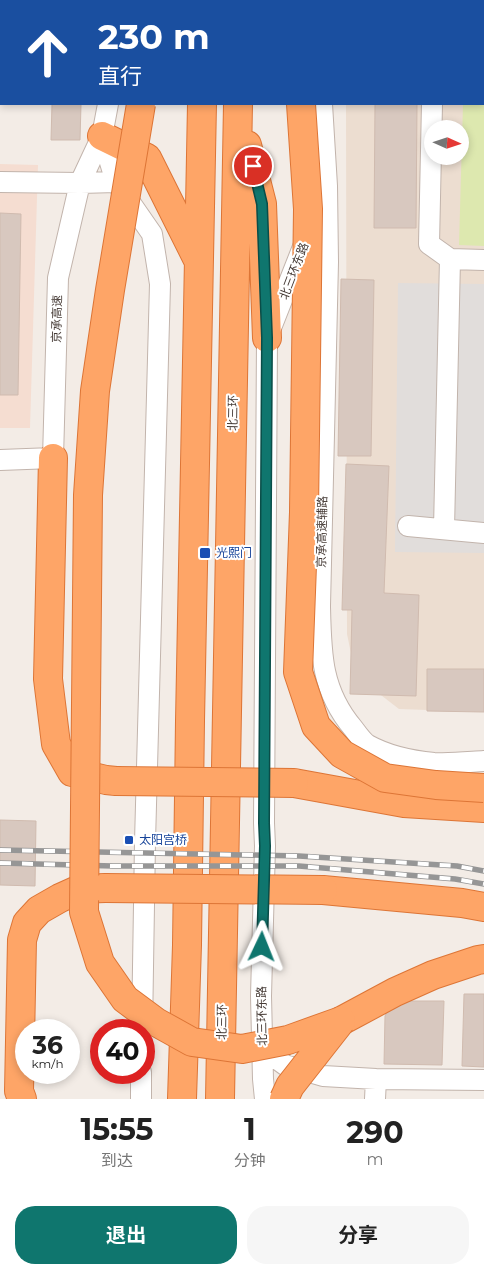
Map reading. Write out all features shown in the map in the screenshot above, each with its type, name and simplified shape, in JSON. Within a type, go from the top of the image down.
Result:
[{"type":"highway","points":[[141,105],[95,391],[88,495],[84,912],[100,963],[125,999],[156,1022],[192,1042],[242,1049],[288,1040],[341,1021],[395,992],[426,978],[484,959]]},
{"type":"highway","points":[[182,1099],[187,945],[202,105]]},
{"type":"highway","points":[[301,105],[308,209],[304,512],[298,672],[316,726],[342,754],[385,778],[436,785],[484,788]]},
{"type":"highway","points":[[238,107],[262,204],[267,338]]},
{"type":"highway","name":"北三环","points":[[220,1099],[238,107]]},
{"type":"highway","points":[[102,136],[146,158],[199,262]]},
{"type":"highway","points":[[54,458],[48,680],[56,744],[72,772],[106,780],[294,783],[404,803],[484,808]]},
{"type":"highway","points":[[22,1099],[19,1090],[22,940],[27,923],[39,910],[80,889],[323,890],[462,903],[484,907]]},
{"type":"highway","points":[[284,1099],[290,1086],[341,1021]]},
{"type":"street","points":[[108,105],[102,136],[116,182],[152,234],[160,284],[142,1019]]},
{"type":"street","name":"北三环东路","points":[[266,1099],[263,1079],[261,996],[265,846],[267,338],[327,186],[322,105]]},
{"type":"street","points":[[432,105],[429,244],[450,259],[484,260]]},
{"type":"street","name":"京承高速","points":[[54,458],[58,278],[80,183],[102,136]]},
{"type":"street","points":[[0,182],[116,182]]},
{"type":"street","name":"京承高速辅路","points":[[327,186],[328,262],[320,606],[321,650],[325,676],[335,702],[366,744],[394,755],[436,763],[484,761]]},
{"type":"street","points":[[444,529],[450,259]]},
{"type":"street","points":[[0,460],[54,458]]},
{"type":"street","points":[[408,526],[484,533]]},
{"type":"street","points":[[261,996],[275,1064],[291,1099]]},
{"type":"street","points":[[274,1058],[285,1066],[323,1076],[376,1079],[484,1080]]},
{"type":"street","points":[[375,1099],[376,1079]]},
{"type":"street","points":[[141,1099],[142,1084]]},
{"type":"shaded area","points":[[346,105],[484,105],[484,712],[399,709],[368,685],[354,668],[347,634]]},
{"type":"shaded area","points":[[0,164],[38,165],[30,428],[0,428]]},
{"type":"shaded area","points":[[398,283],[484,284],[484,553],[395,552]]},
{"type":"green space","points":[[463,105],[484,105],[484,246],[459,245],[461,165],[469,165],[469,120],[463,120]]},
{"type":"building","points":[[52,105],[81,105],[80,140],[51,140]]},
{"type":"building","points":[[375,105],[417,105],[416,228],[374,228]]},
{"type":"building","points":[[0,213],[21,214],[18,395],[0,395]]},
{"type":"building","points":[[341,279],[374,280],[371,456],[338,456]]},
{"type":"building","points":[[346,464],[389,466],[384,593],[419,595],[416,696],[350,694],[352,610],[342,610]]},
{"type":"building","points":[[427,669],[484,669],[484,712],[427,711]]},
{"type":"building","points":[[0,820],[36,821],[35,886],[0,885]]},
{"type":"building","points":[[464,994],[484,994],[484,1067],[462,1066]]},
{"type":"building","points":[[400,1001],[444,1001],[442,1065],[384,1064],[385,1016],[390,1006]]},
{"type":"railway","points":[[0,850],[299,856],[457,866],[484,871]]},
{"type":"railway","points":[[0,863],[113,866],[299,866],[455,879],[484,884]]},
{"type":"place","name":"光熙门","points":[[205,553]]},
{"type":"place","name":"太阳宫桥","points":[[129,840]]},
{"type":"route","points":[[253,166],[262,204],[267,338],[265,846],[262,947]]}]
